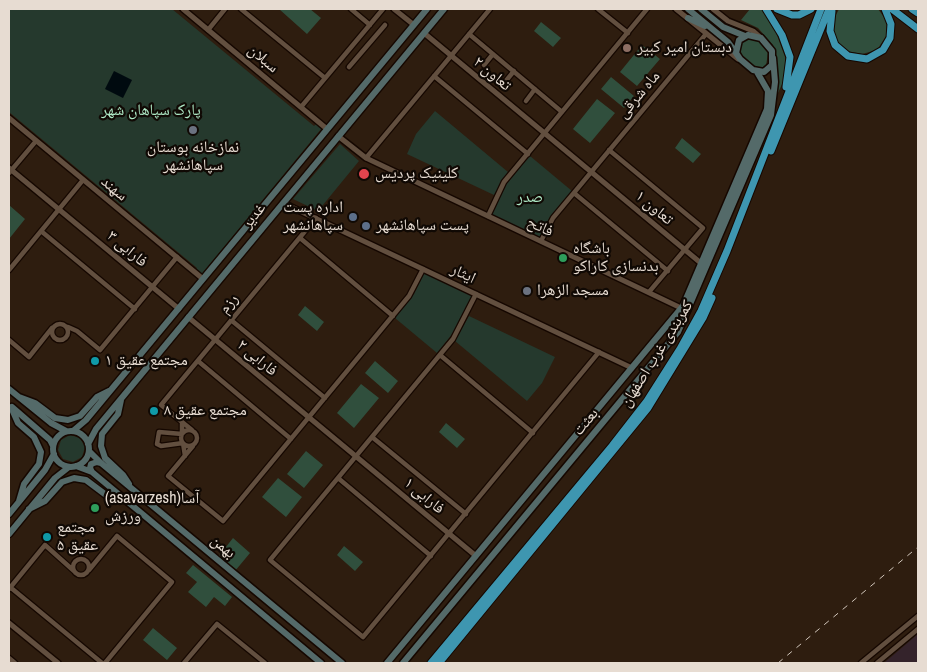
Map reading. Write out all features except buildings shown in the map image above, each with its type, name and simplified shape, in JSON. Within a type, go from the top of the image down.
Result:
[{"type":"highway","points":[[766,9],[782,35],[790,57],[788,80],[777,122]]},
{"type":"highway","points":[[777,9],[792,15],[800,15],[811,9]]},
{"type":"highway","name":"کمربندی غرب اصفهان","points":[[431,663],[647,401],[701,311],[727,251],[821,9]]},
{"type":"highway","points":[[831,9],[831,38],[842,52],[859,59],[876,56],[887,46],[892,24],[885,9]]},
{"type":"highway","name":"کمربندی غرب اصفهان","points":[[439,663],[622,442],[648,408],[677,363],[707,309],[831,9]]},
{"type":"highway","points":[[892,9],[918,29]]},
{"type":"highway","points":[[912,9],[918,14]]},
{"type":"main road","name":"غدیر","points":[[70,431],[86,420],[427,9]]},
{"type":"main road","name":"غدیر","points":[[89,447],[96,429],[444,9]]},
{"type":"main road","points":[[688,9],[709,31]]},
{"type":"main road","points":[[688,18],[728,42],[747,66],[757,72],[767,70],[773,58],[772,51],[761,38],[755,35],[745,36],[723,27],[701,9]]},
{"type":"main road","points":[[736,53],[738,43],[745,36]]},
{"type":"main road","name":"بعثت","points":[[404,663],[678,332],[771,115],[775,82],[773,58]]},
{"type":"main road","name":"بعثت","points":[[386,663],[682,308],[767,109],[768,91],[757,72]]},
{"type":"main road","points":[[234,241],[235,250],[239,252],[244,250]]},
{"type":"main road","points":[[221,257],[230,256],[232,260],[231,266]]},
{"type":"main road","points":[[9,388],[51,423],[83,435],[89,447],[85,460],[55,478],[9,534]]},
{"type":"main road","points":[[19,397],[35,403],[55,418],[68,420],[80,416],[97,397],[112,389]]},
{"type":"main road","points":[[122,397],[118,414],[102,434],[101,446],[104,458],[123,475],[132,489]]},
{"type":"main road","points":[[10,406],[43,433],[60,463],[73,466]]},
{"type":"main road","points":[[10,406],[18,423],[34,437],[41,452],[39,464],[24,484],[19,501]]},
{"type":"main road","points":[[86,420],[85,426],[87,430],[96,429]]},
{"type":"main road","points":[[43,433],[48,435],[52,432],[51,423]]},
{"type":"main road","points":[[9,514],[45,470],[54,450],[57,437],[70,431]]},
{"type":"main road","name":"بهمن","points":[[89,447],[101,463],[342,663]]},
{"type":"main road","points":[[92,472],[91,464],[101,463]]},
{"type":"main road","name":"بهمن","points":[[73,466],[92,472],[321,663]]},
{"type":"main road","points":[[45,470],[49,468],[54,469],[57,472],[55,478]]},
{"type":"main road","points":[[29,509],[45,501],[62,482],[74,478],[86,480],[106,495],[124,500]]},
{"type":"main road","points":[[531,489],[532,498],[542,497]]},
{"type":"main road","points":[[519,504],[528,503],[530,507],[529,512]]},
{"type":"main road","points":[[205,567],[210,568],[214,566],[213,556]]},
{"type":"main road","points":[[223,582],[222,573],[232,573]]},
{"type":"street","name":"سبلان","points":[[182,9],[327,129]]},
{"type":"street","points":[[208,30],[225,9]]},
{"type":"street","points":[[241,9],[325,78]]},
{"type":"street","points":[[351,9],[370,25]]},
{"type":"street","points":[[301,107],[383,9]]},
{"type":"street","points":[[394,9],[414,25]]},
{"type":"street","points":[[366,158],[490,9]]},
{"type":"street","points":[[598,9],[628,33]]},
{"type":"street","points":[[488,216],[504,182],[648,9]]},
{"type":"street","points":[[676,9],[688,18]]},
{"type":"street","points":[[713,9],[728,21],[753,31],[761,38]]},
{"type":"street","points":[[349,67],[385,25]]},
{"type":"street","points":[[709,31],[747,66]]},
{"type":"street","name":"ماه شرقی","points":[[541,241],[553,218],[709,31]]},
{"type":"street","name":"تعاون ۲","points":[[424,33],[591,172]]},
{"type":"street","points":[[469,34],[562,112]]},
{"type":"street","points":[[358,40],[366,47]]},
{"type":"street","points":[[484,65],[493,54]]},
{"type":"street","points":[[505,82],[514,72]]},
{"type":"street","points":[[434,76],[528,154]]},
{"type":"street","points":[[526,101],[536,89]]},
{"type":"street","name":"سهند","points":[[9,118],[203,279]]},
{"type":"street","name":"فاتح","points":[[338,136],[366,158],[682,308]]},
{"type":"street","points":[[10,170],[36,141]]},
{"type":"street","points":[[609,150],[703,228],[649,292]]},
{"type":"street","name":"فارابی ۳","points":[[10,170],[179,308]]},
{"type":"street","name":"تعاون ۱","points":[[591,172],[702,264]]},
{"type":"street","points":[[9,270],[83,180]]},
{"type":"street","points":[[574,193],[668,271]]},
{"type":"street","name":"ایثار","points":[[283,203],[632,368]]},
{"type":"street","name":"رزم","points":[[182,422],[161,405],[316,218]]},
{"type":"street","points":[[41,231],[135,308]]},
{"type":"street","points":[[300,238],[393,316]]},
{"type":"street","points":[[9,340],[29,357],[52,328],[57,325],[77,331],[100,350],[177,258]]},
{"type":"street","points":[[182,422],[192,430],[195,436],[193,446],[168,476],[223,521],[393,316],[412,292],[423,269]]},
{"type":"street","points":[[476,294],[460,329],[440,355],[270,560],[364,637],[600,352]]},
{"type":"street","name":"فارابی ۲","points":[[188,317],[356,456]]},
{"type":"street","points":[[231,320],[325,398]]},
{"type":"street","points":[[65,338],[69,333],[68,327]]},
{"type":"street","points":[[52,328],[52,334],[57,338]]},
{"type":"street","points":[[44,338],[65,338],[77,331]]},
{"type":"street","points":[[440,355],[533,433]]},
{"type":"street","points":[[198,361],[291,438]]},
{"type":"street","points":[[182,422],[182,443],[185,456]]},
{"type":"street","points":[[192,430],[186,430],[182,434],[159,432],[157,444],[161,446],[182,443],[187,447],[193,446]]},
{"type":"street","points":[[372,437],[466,514]]},
{"type":"street","name":"فارابی ۱","points":[[356,456],[476,556]]},
{"type":"street","points":[[338,478],[431,556]]},
{"type":"street","points":[[117,536],[172,582],[103,663],[9,588],[45,545],[74,572],[80,574],[89,570],[98,560],[117,536]]},
{"type":"street","points":[[85,560],[90,564],[89,570]]},
{"type":"street","points":[[65,562],[98,560]]},
{"type":"street","points":[[74,572],[72,565],[76,561]]},
{"type":"street","points":[[861,663],[867,661],[918,616]]},
{"type":"street","points":[[9,623],[58,663]]},
{"type":"street","points":[[184,663],[217,624],[265,663]]},
{"type":"street","points":[[877,663],[918,629]]},
{"type":"street","points":[[893,637],[900,644]]},
{"type":"street","points":[[9,658],[15,663]]},
{"type":"shaded area","points":[[114,71],[132,80],[123,98],[105,89]]},
{"type":"shaded area","points":[[918,634],[918,663],[884,663]]},
{"type":"green space","name":"پارک سپاهان شهر","points":[[9,9],[172,9],[314,126],[317,123],[322,128],[200,276],[194,271],[197,268],[9,112]]},
{"type":"green space","points":[[279,9],[310,9],[321,18],[307,34]]},
{"type":"green space","points":[[750,9],[762,9],[775,30],[785,57],[786,75],[778,93],[778,69],[773,45],[758,28],[741,20]]},
{"type":"green space","points":[[839,9],[878,9],[887,21],[886,36],[877,50],[862,54],[847,51],[835,39],[833,21]]},
{"type":"green space","points":[[541,22],[561,38],[553,47],[534,31]]},
{"type":"green space","points":[[750,36],[764,44],[768,53],[766,66],[760,68],[751,66],[742,57],[740,46],[743,39]]},
{"type":"green space","points":[[642,45],[660,59],[637,86],[620,72]]},
{"type":"green space","points":[[611,77],[634,96],[624,108],[601,89]]},
{"type":"green space","points":[[597,99],[615,113],[590,143],[573,129]]},
{"type":"green space","points":[[435,111],[508,172],[494,195],[407,154],[416,134]]},
{"type":"green space","points":[[682,138],[701,154],[693,163],[675,148]]},
{"type":"green space","points":[[340,144],[359,161],[318,211],[293,199]]},
{"type":"green space","name":"صدر","points":[[530,156],[572,191],[550,217],[539,238],[491,215],[506,184]]},
{"type":"green space","points":[[9,205],[25,219],[9,239]]},
{"type":"green space","points":[[424,273],[472,296],[457,328],[437,353],[395,318],[414,294]]},
{"type":"green space","points":[[305,306],[324,322],[317,331],[298,315]]},
{"type":"green space","points":[[469,316],[555,357],[542,383],[527,401],[455,341]]},
{"type":"green space","points":[[375,361],[398,381],[388,393],[365,373]]},
{"type":"green space","points":[[361,384],[379,398],[354,428],[337,413]]},
{"type":"green space","points":[[446,423],[465,439],[457,448],[439,432]]},
{"type":"green space","points":[[70,435],[80,438],[85,447],[82,457],[73,462],[63,459],[58,450],[61,440]]},
{"type":"green space","points":[[306,451],[323,465],[304,488],[287,474]]},
{"type":"green space","points":[[278,478],[302,497],[286,517],[262,497]]},
{"type":"green space","points":[[233,538],[250,553],[235,571],[218,557]]},
{"type":"green space","points":[[344,546],[363,562],[355,571],[337,555]]},
{"type":"green space","points":[[193,565],[232,597],[225,606],[214,597],[206,607],[188,592],[197,582],[186,573]]},
{"type":"green space","points":[[153,628],[177,648],[167,660],[143,640]]},
{"type":"railway","points":[[778,663],[918,547]]},
{"type":"place","name":"دبستان امیر کبیر","points":[[627,48]]},
{"type":"place","name":"نمازخانه بوستان سپاهانشهر","points":[[193,130]]},
{"type":"place","name":"کلینیک پردیس","points":[[364,174]]},
{"type":"place","name":"اداره پست سپاهانشهر","points":[[353,217]]},
{"type":"place","name":"پست سپاهانشهر","points":[[366,226]]},
{"type":"place","name":"باشگاه بدنسازی کاراکو","points":[[563,258]]},
{"type":"place","name":"مسجد الزهرا","points":[[527,291]]},
{"type":"place","name":"مجتمع عقیق ۱","points":[[95,361]]},
{"type":"place","name":"مجتمع عقیق ۸","points":[[154,411]]},
{"type":"place","name":"(asavarzesh)آسا ورزش","points":[[95,508]]},
{"type":"place","name":"مجتمع عقیق ۵","points":[[47,537]]}]
